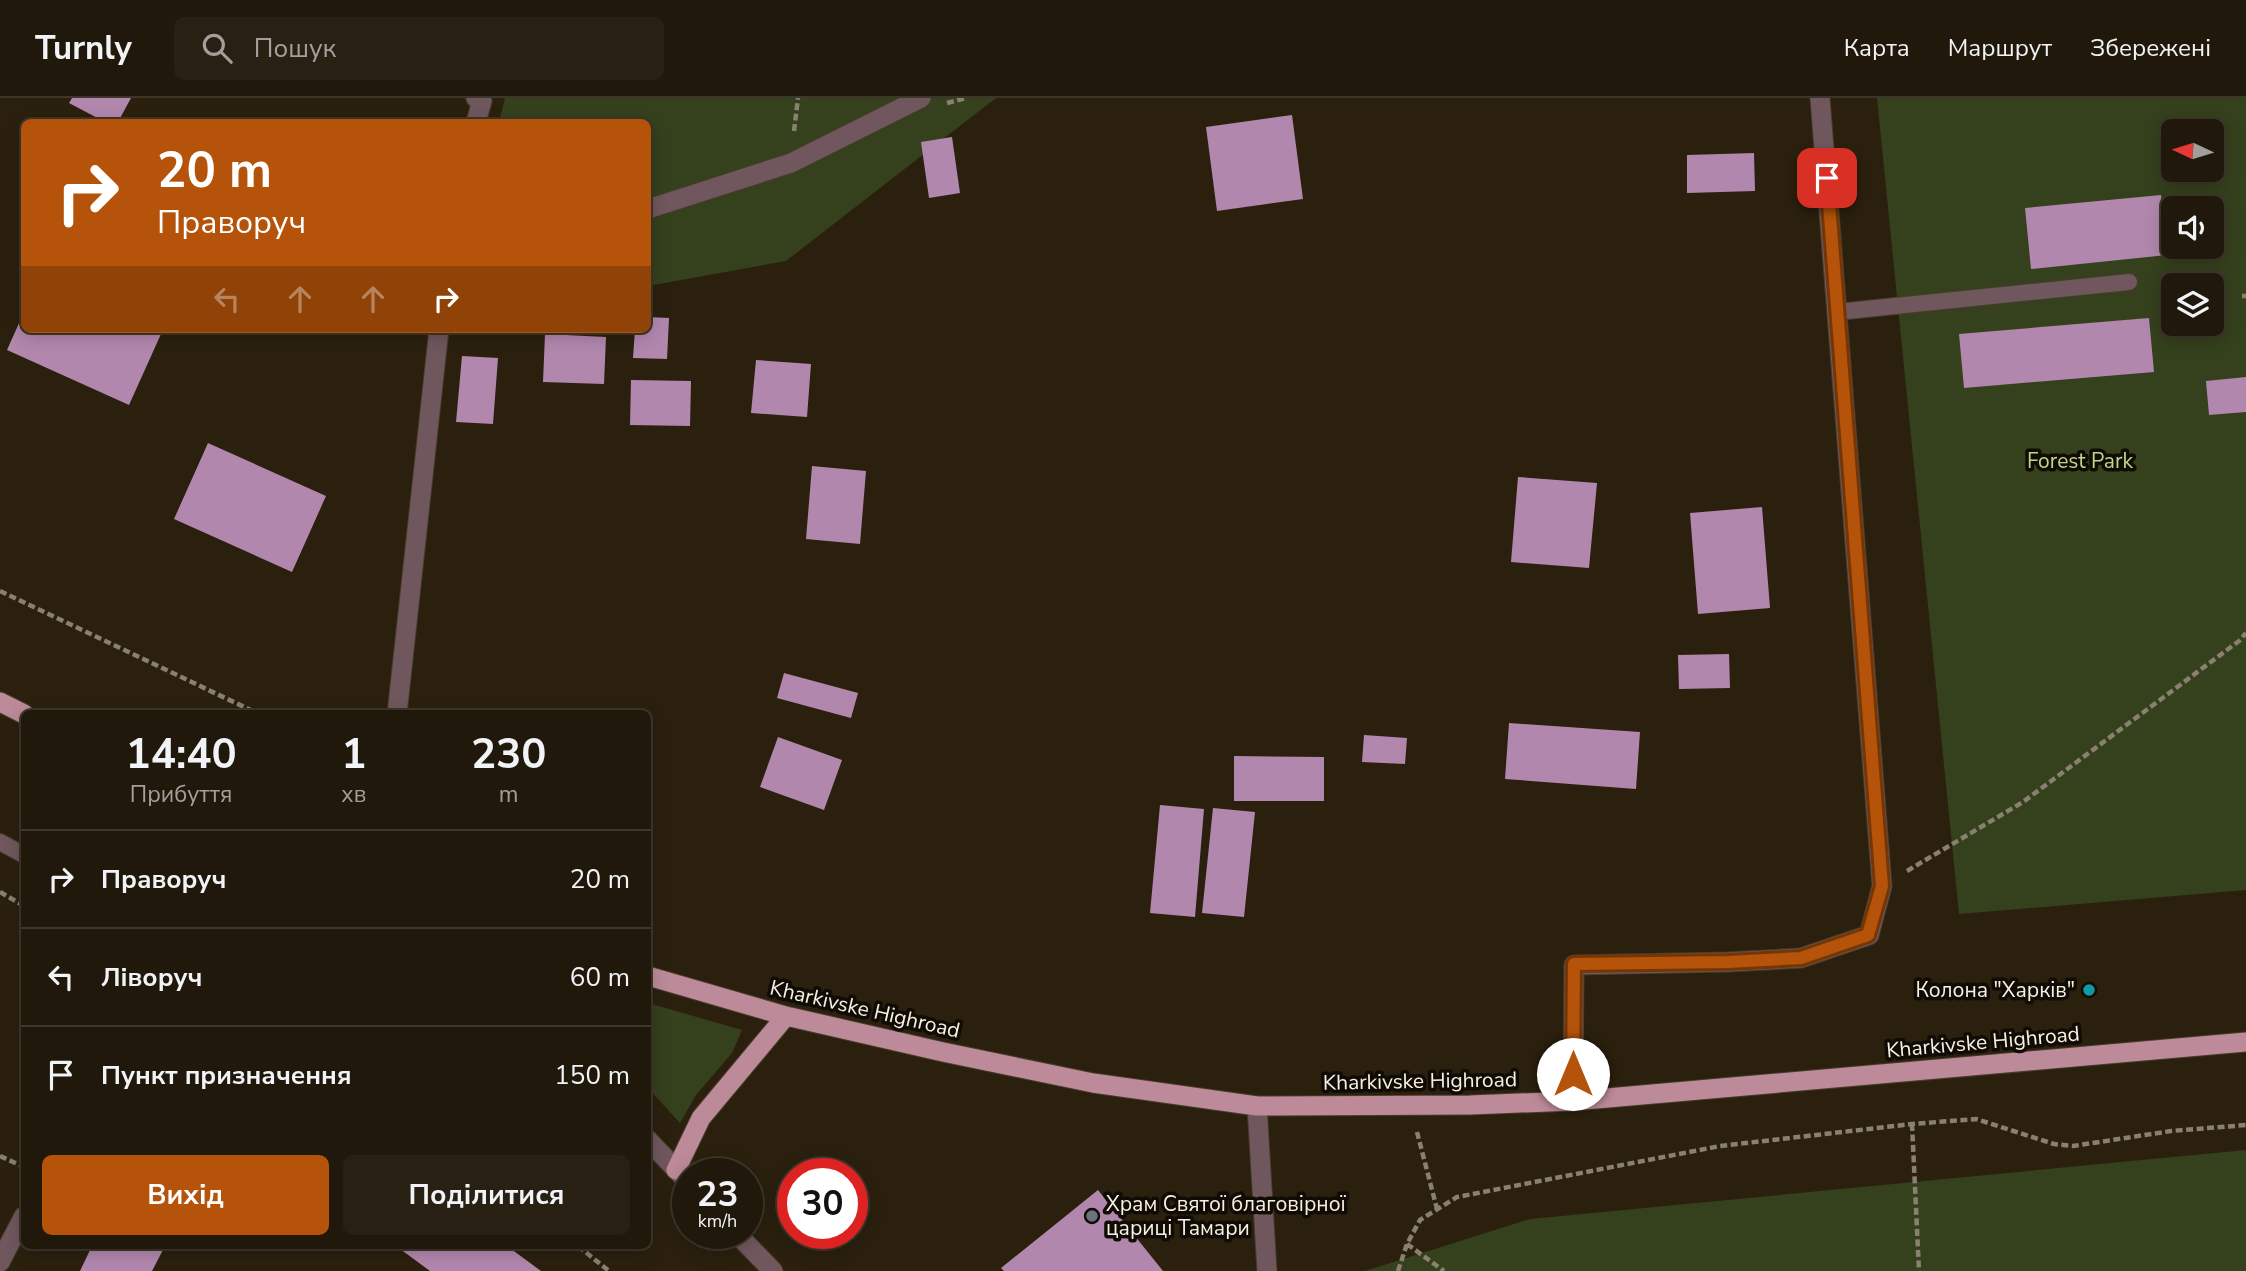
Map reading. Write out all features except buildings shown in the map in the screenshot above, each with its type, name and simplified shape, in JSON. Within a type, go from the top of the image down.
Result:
[{"type":"main road","points":[[0,702],[21,712]]},
{"type":"main road","name":"Kharkivske Highroad","points":[[651,977],[786,1016],[943,1052],[1093,1083],[1257,1106],[1573,1101],[2246,1042]]},
{"type":"main road","points":[[688,1158],[701,1118],[786,1016]]},
{"type":"street","points":[[475,98],[482,101],[477,119]]},
{"type":"street","points":[[651,208],[791,163],[921,98]]},
{"type":"street","points":[[1573,1101],[1574,964],[1801,958],[1868,935],[1882,886],[1820,98]]},
{"type":"street","points":[[397,710],[439,333]]},
{"type":"street","points":[[1257,1106],[1267,1271]]},
{"type":"street","points":[[651,1143],[672,1165]]},
{"type":"street","points":[[0,1262],[21,1222]]},
{"type":"street","points":[[752,1249],[773,1271]]},
{"type":"lane","points":[[1837,312],[2129,282]]},
{"type":"lane","points":[[0,842],[21,853]]},
{"type":"path","points":[[0,592],[251,710]]},
{"type":"path","points":[[1882,886],[2022,802],[2239,641],[2246,633]]},
{"type":"path","points":[[0,892],[21,904]]},
{"type":"path","points":[[1410,1104],[1437,1209]]},
{"type":"path","points":[[1398,1271],[1407,1244],[1420,1220],[1457,1198],[1720,1146],[1976,1119],[2054,1144],[2073,1146],[2171,1131],[2246,1125]]},
{"type":"path","points":[[1912,1124],[1919,1271]]},
{"type":"path","points":[[0,1156],[21,1166]]},
{"type":"path","points":[[1407,1244],[1444,1271]]},
{"type":"path","points":[[582,1249],[609,1271]]},
{"type":"green space","points":[[505,98],[996,98],[786,261],[651,285],[651,119],[500,119]]},
{"type":"green space","name":"Forest Park","points":[[1877,98],[2246,98],[2246,890],[1959,914]]},
{"type":"green space","points":[[651,1004],[742,1030],[732,1053],[696,1095],[680,1123],[651,1091]]},
{"type":"green space","points":[[2246,1150],[2246,1271],[1365,1271],[1530,1219]]},
{"type":"place","name":"Колона \"Харків\"","points":[[2089,990]]},
{"type":"place","name":"Храм Святої благовірної цариці Тамари","points":[[1092,1216]]},
{"type":"route","points":[[1573,1074],[1574,964],[1801,958],[1868,935],[1882,886],[1827,178]]}]
